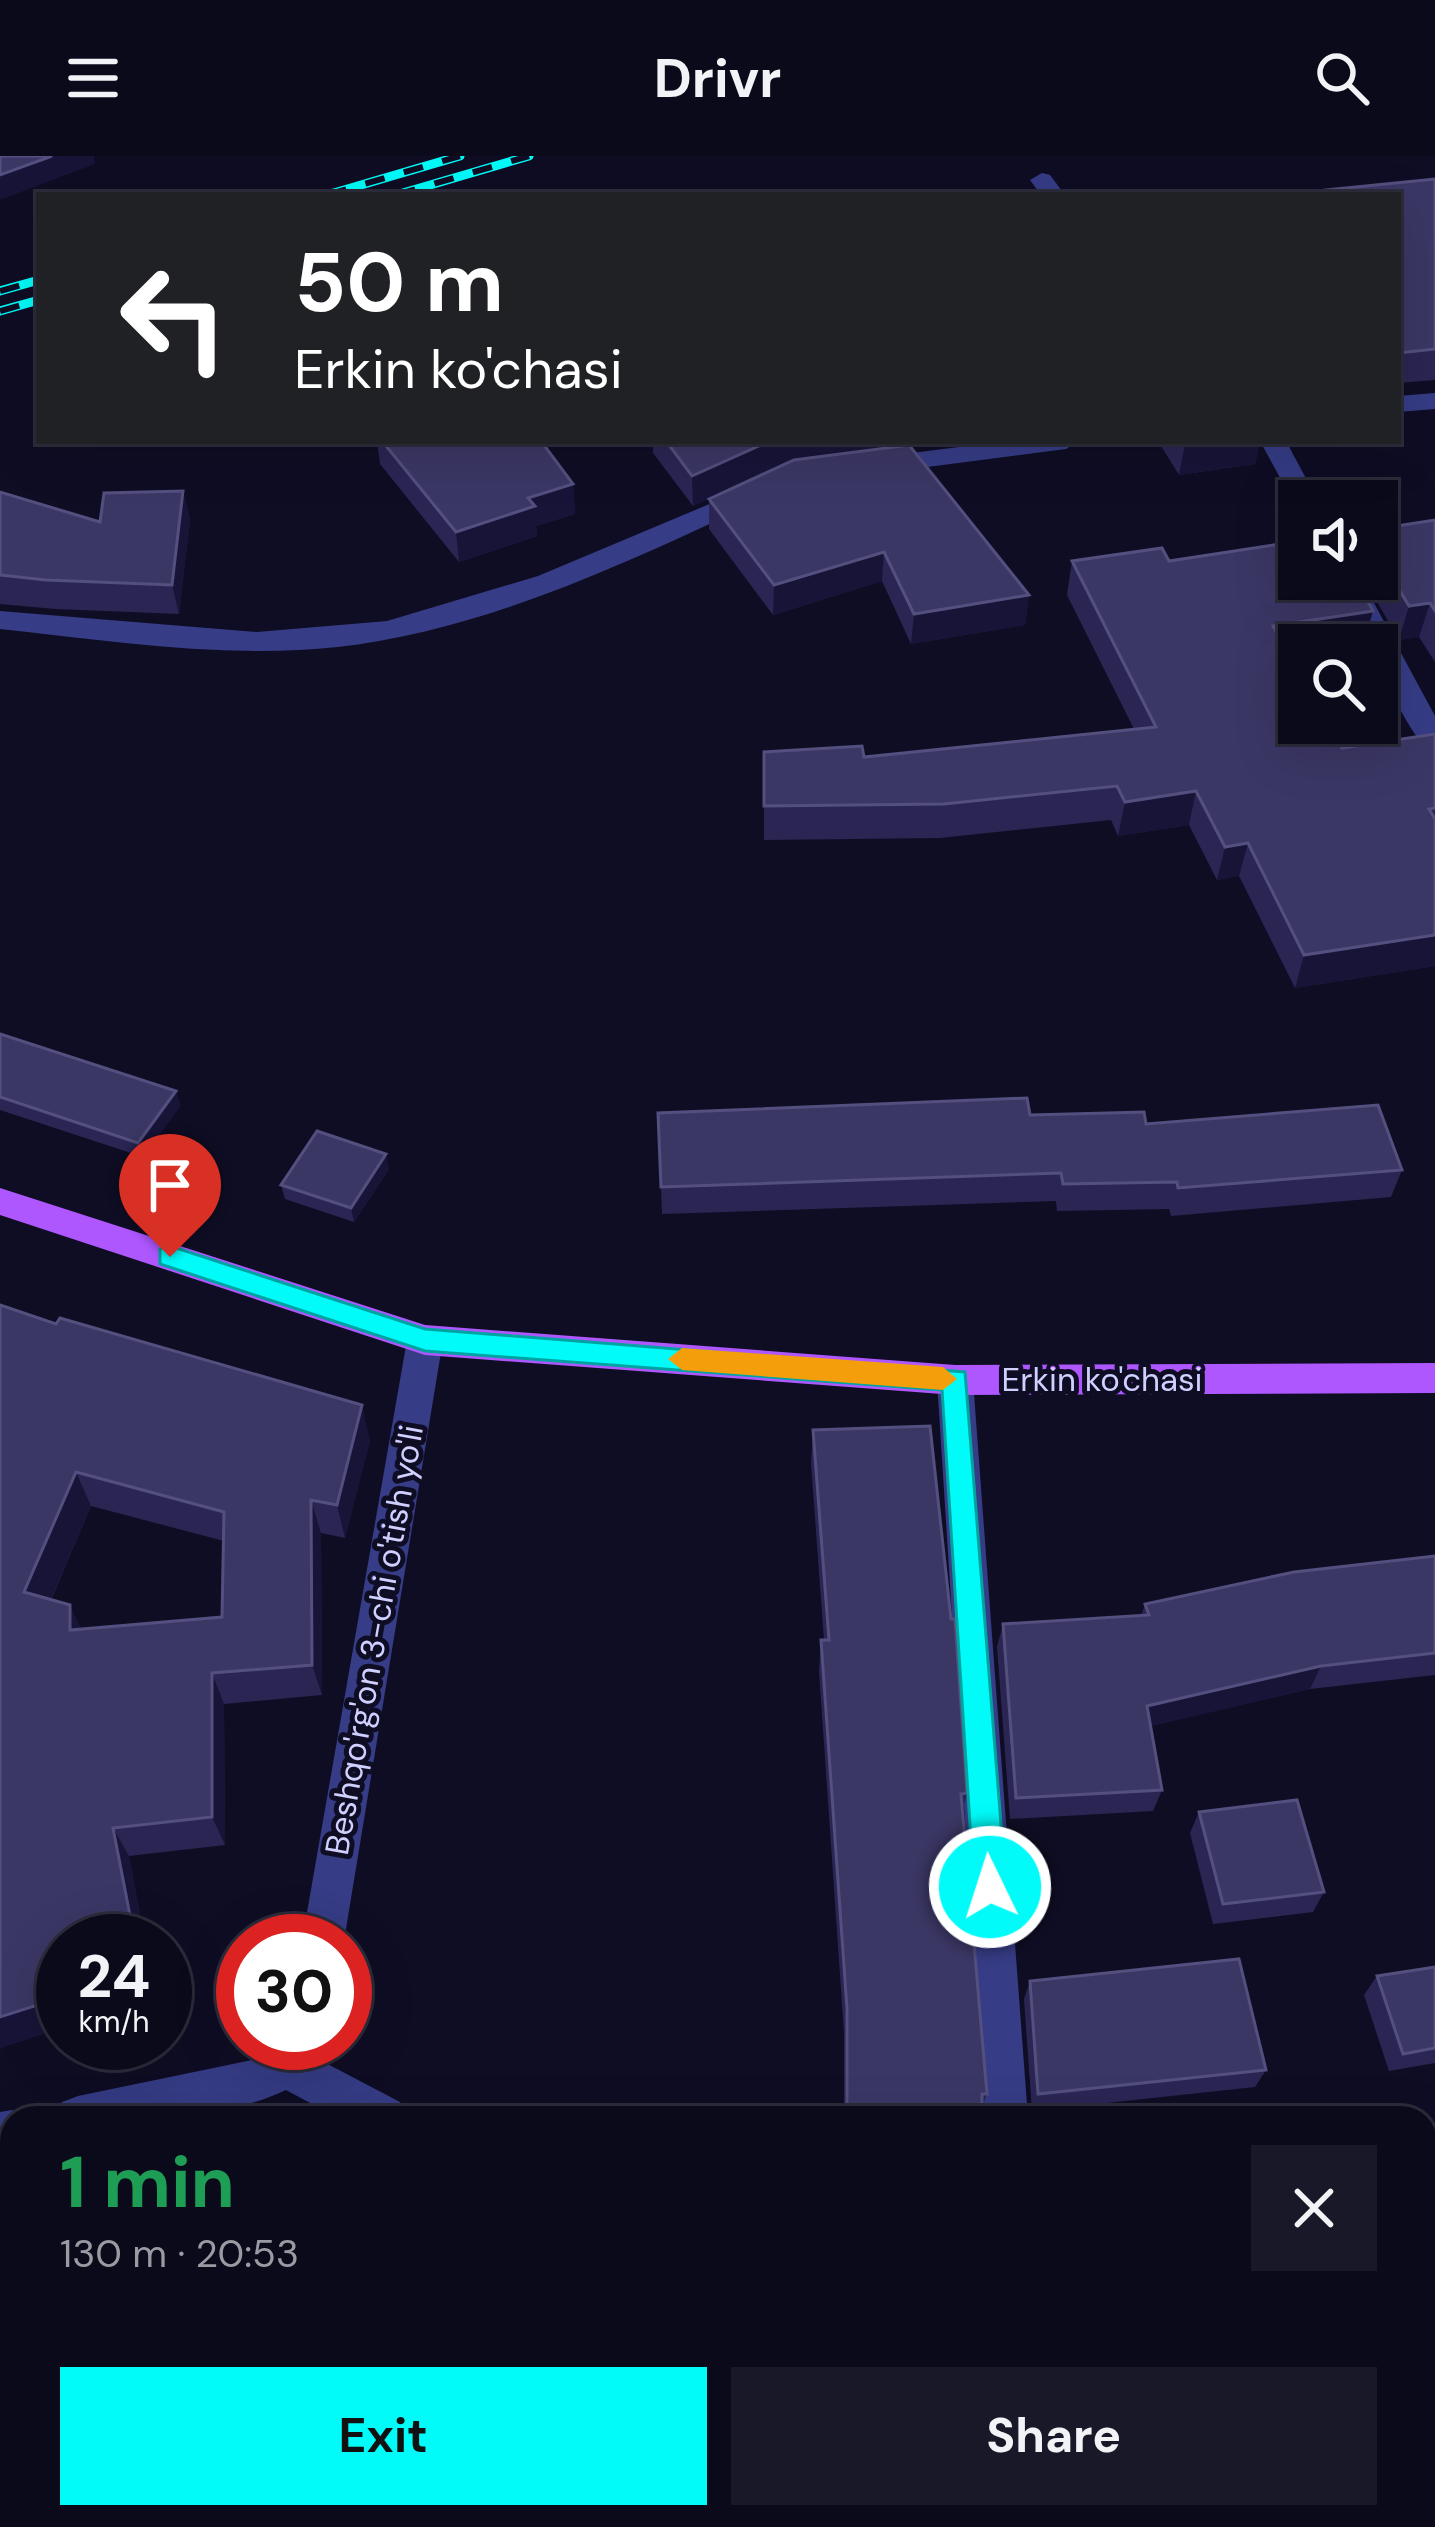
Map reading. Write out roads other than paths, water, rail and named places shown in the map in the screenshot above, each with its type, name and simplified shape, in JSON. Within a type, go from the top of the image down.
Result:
[{"type":"main road","name":"Erkin ko'chasi","points":[[0,1201],[425,1340],[955,1380],[1435,1378]]},
{"type":"street","points":[[1401,404],[1435,401]]},
{"type":"street","points":[[833,472],[1043,444]]},
{"type":"street","points":[[1275,444],[1294,480]]},
{"type":"street","points":[[0,620],[337,638],[425,620],[621,555],[786,478]]},
{"type":"street","points":[[1358,600],[1435,743]]},
{"type":"street","name":"Beshqo'rg'on 3-chi o'tish yo'li","points":[[328,1914],[425,1340]]},
{"type":"street","points":[[955,1380],[1005,2106]]},
{"type":"street","points":[[137,2106],[254,2082],[272,2070]]},
{"type":"street","points":[[316,2070],[367,2106]]},
{"type":"railway","points":[[337,192],[460,156]]},
{"type":"railway","points":[[406,192],[529,156]]},
{"type":"railway","points":[[0,291],[36,281]]},
{"type":"railway","points":[[0,311],[36,301]]}]
